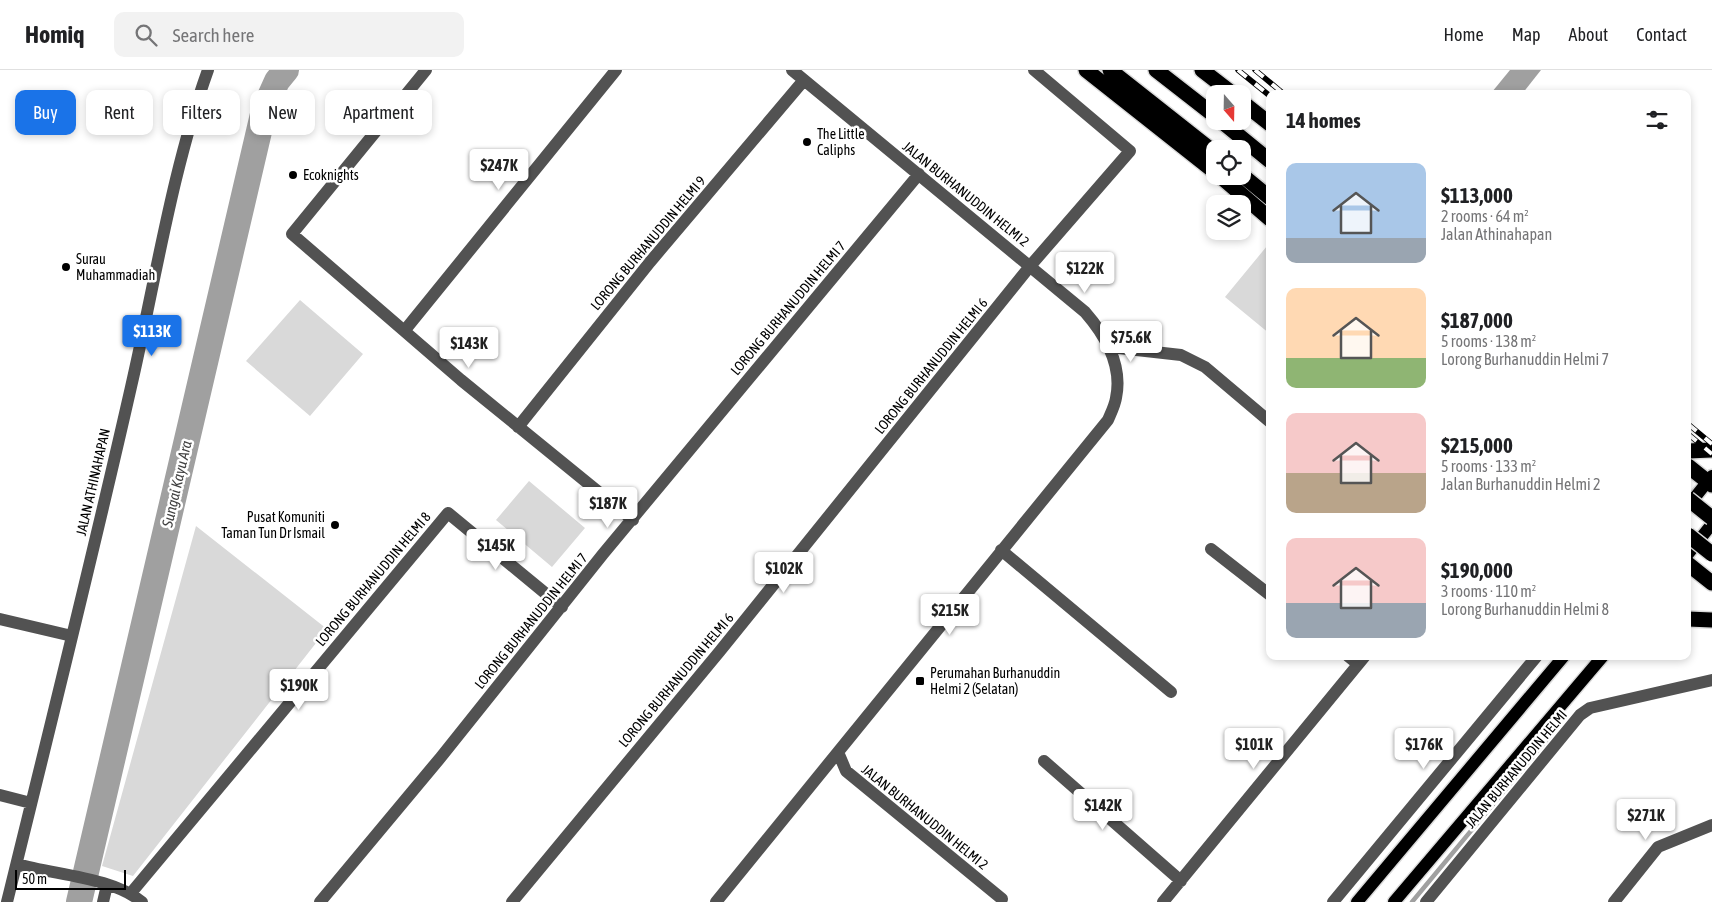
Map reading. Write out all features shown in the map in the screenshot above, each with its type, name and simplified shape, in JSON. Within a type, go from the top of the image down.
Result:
[{"type":"highway","points":[[1086,70],[1206,165]]},
{"type":"highway","points":[[1110,70],[1206,146]]},
{"type":"highway","points":[[1156,70],[1206,109]]},
{"type":"highway","points":[[1202,70],[1221,85]]},
{"type":"highway","points":[[1251,109],[1266,121]]},
{"type":"highway","points":[[1232,130],[1266,158]]},
{"type":"highway","points":[[1251,183],[1266,195]]},
{"type":"highway","points":[[1230,185],[1266,216]]},
{"type":"highway","points":[[1691,452],[1712,450]]},
{"type":"highway","points":[[1691,468],[1711,481]]},
{"type":"highway","points":[[1691,500],[1712,518]]},
{"type":"highway","points":[[1691,537],[1712,554]]},
{"type":"highway","points":[[1691,566],[1712,583]]},
{"type":"highway","points":[[1691,619],[1712,620]]},
{"type":"main road","points":[[1691,503],[1711,481]]},
{"type":"main road","points":[[1691,550],[1712,524]]},
{"type":"main road","points":[[1357,902],[1561,660]]},
{"type":"main road","name":"JALAN BURHANUDDIN HELMI","points":[[1394,902],[1600,660]]},
{"type":"street","name":"JALAN ATHINAHAPAN","points":[[7,902],[133,380],[172,202],[197,101],[208,70]]},
{"type":"street","points":[[426,70],[292,234],[518,427],[633,520]]},
{"type":"street","points":[[404,330],[616,70]]},
{"type":"street","name":"JALAN BURHANUDDIN HELMI 2","points":[[716,902],[1108,420],[1117,397],[1116,374],[1110,347],[1100,328],[1085,312],[792,70]]},
{"type":"street","name":"LORONG BURHANUDDIN HELMI 6","points":[[512,902],[745,620],[1031,266],[1130,151],[1034,70]]},
{"type":"street","name":"LORONG BURHANUDDIN HELMI 9","points":[[518,427],[650,262],[804,80]]},
{"type":"street","name":"LORONG BURHANUDDIN HELMI 7","points":[[320,902],[919,174]]},
{"type":"street","points":[[1110,347],[1181,355],[1205,367],[1266,419]]},
{"type":"street","name":"LORONG BURHANUDDIN HELMI 8","points":[[131,893],[448,514],[562,606]]},
{"type":"street","points":[[1211,549],[1266,592]]},
{"type":"street","points":[[1001,550],[1171,692]]},
{"type":"street","points":[[0,620],[72,636]]},
{"type":"street","points":[[1163,902],[1361,660]]},
{"type":"street","points":[[1332,902],[1534,660]]},
{"type":"street","name":"JALAN BURHANUDDIN HELMI","points":[[1426,902],[1580,715],[1590,708],[1712,680]]},
{"type":"street","name":"JALAN BURHANUDDIN HELMI 2","points":[[838,752],[846,771],[1002,899]]},
{"type":"street","points":[[1044,761],[1181,881]]},
{"type":"street","points":[[0,795],[31,803]]},
{"type":"street","points":[[1614,902],[1658,847],[1712,825]]},
{"type":"street","points":[[17,864],[107,885],[131,893],[142,902]]},
{"type":"street","points":[[103,902],[107,885]]},
{"type":"shaded area","points":[[1510,70],[1541,70],[1525,90],[1494,90]]},
{"type":"shaded area","points":[[1266,247],[1266,331],[1225,297]]},
{"type":"shaded area","points":[[300,300],[363,354],[310,416],[246,361]]},
{"type":"shaded area","points":[[529,481],[585,528],[552,567],[496,520]]},
{"type":"shaded area","points":[[196,526],[327,629],[133,876],[102,866]]},
{"type":"waterway","name":"Sungai Kayu Ara","points":[[79,902],[264,110],[277,81],[286,70]]},
{"type":"waterway","points":[[1412,902],[1553,732]]},
{"type":"railway","points":[[1238,70],[1266,93]]},
{"type":"railway","points":[[1255,70],[1279,90]]},
{"type":"railway","points":[[1691,426],[1712,444]]},
{"type":"railway","points":[[1691,436],[1712,454]]},
{"type":"place","name":"The Little Caliphs","points":[[807,142]]},
{"type":"place","name":"Ecoknights","points":[[293,175]]},
{"type":"place","name":"Surau Muhammadiah","points":[[66,267]]},
{"type":"place","name":"Pusat Komuniti Taman Tun Dr Ismail","points":[[335,525]]},
{"type":"place","name":"Perumahan Burhanuddin Helmi 2 (Selatan)","points":[[920,681]]}]
